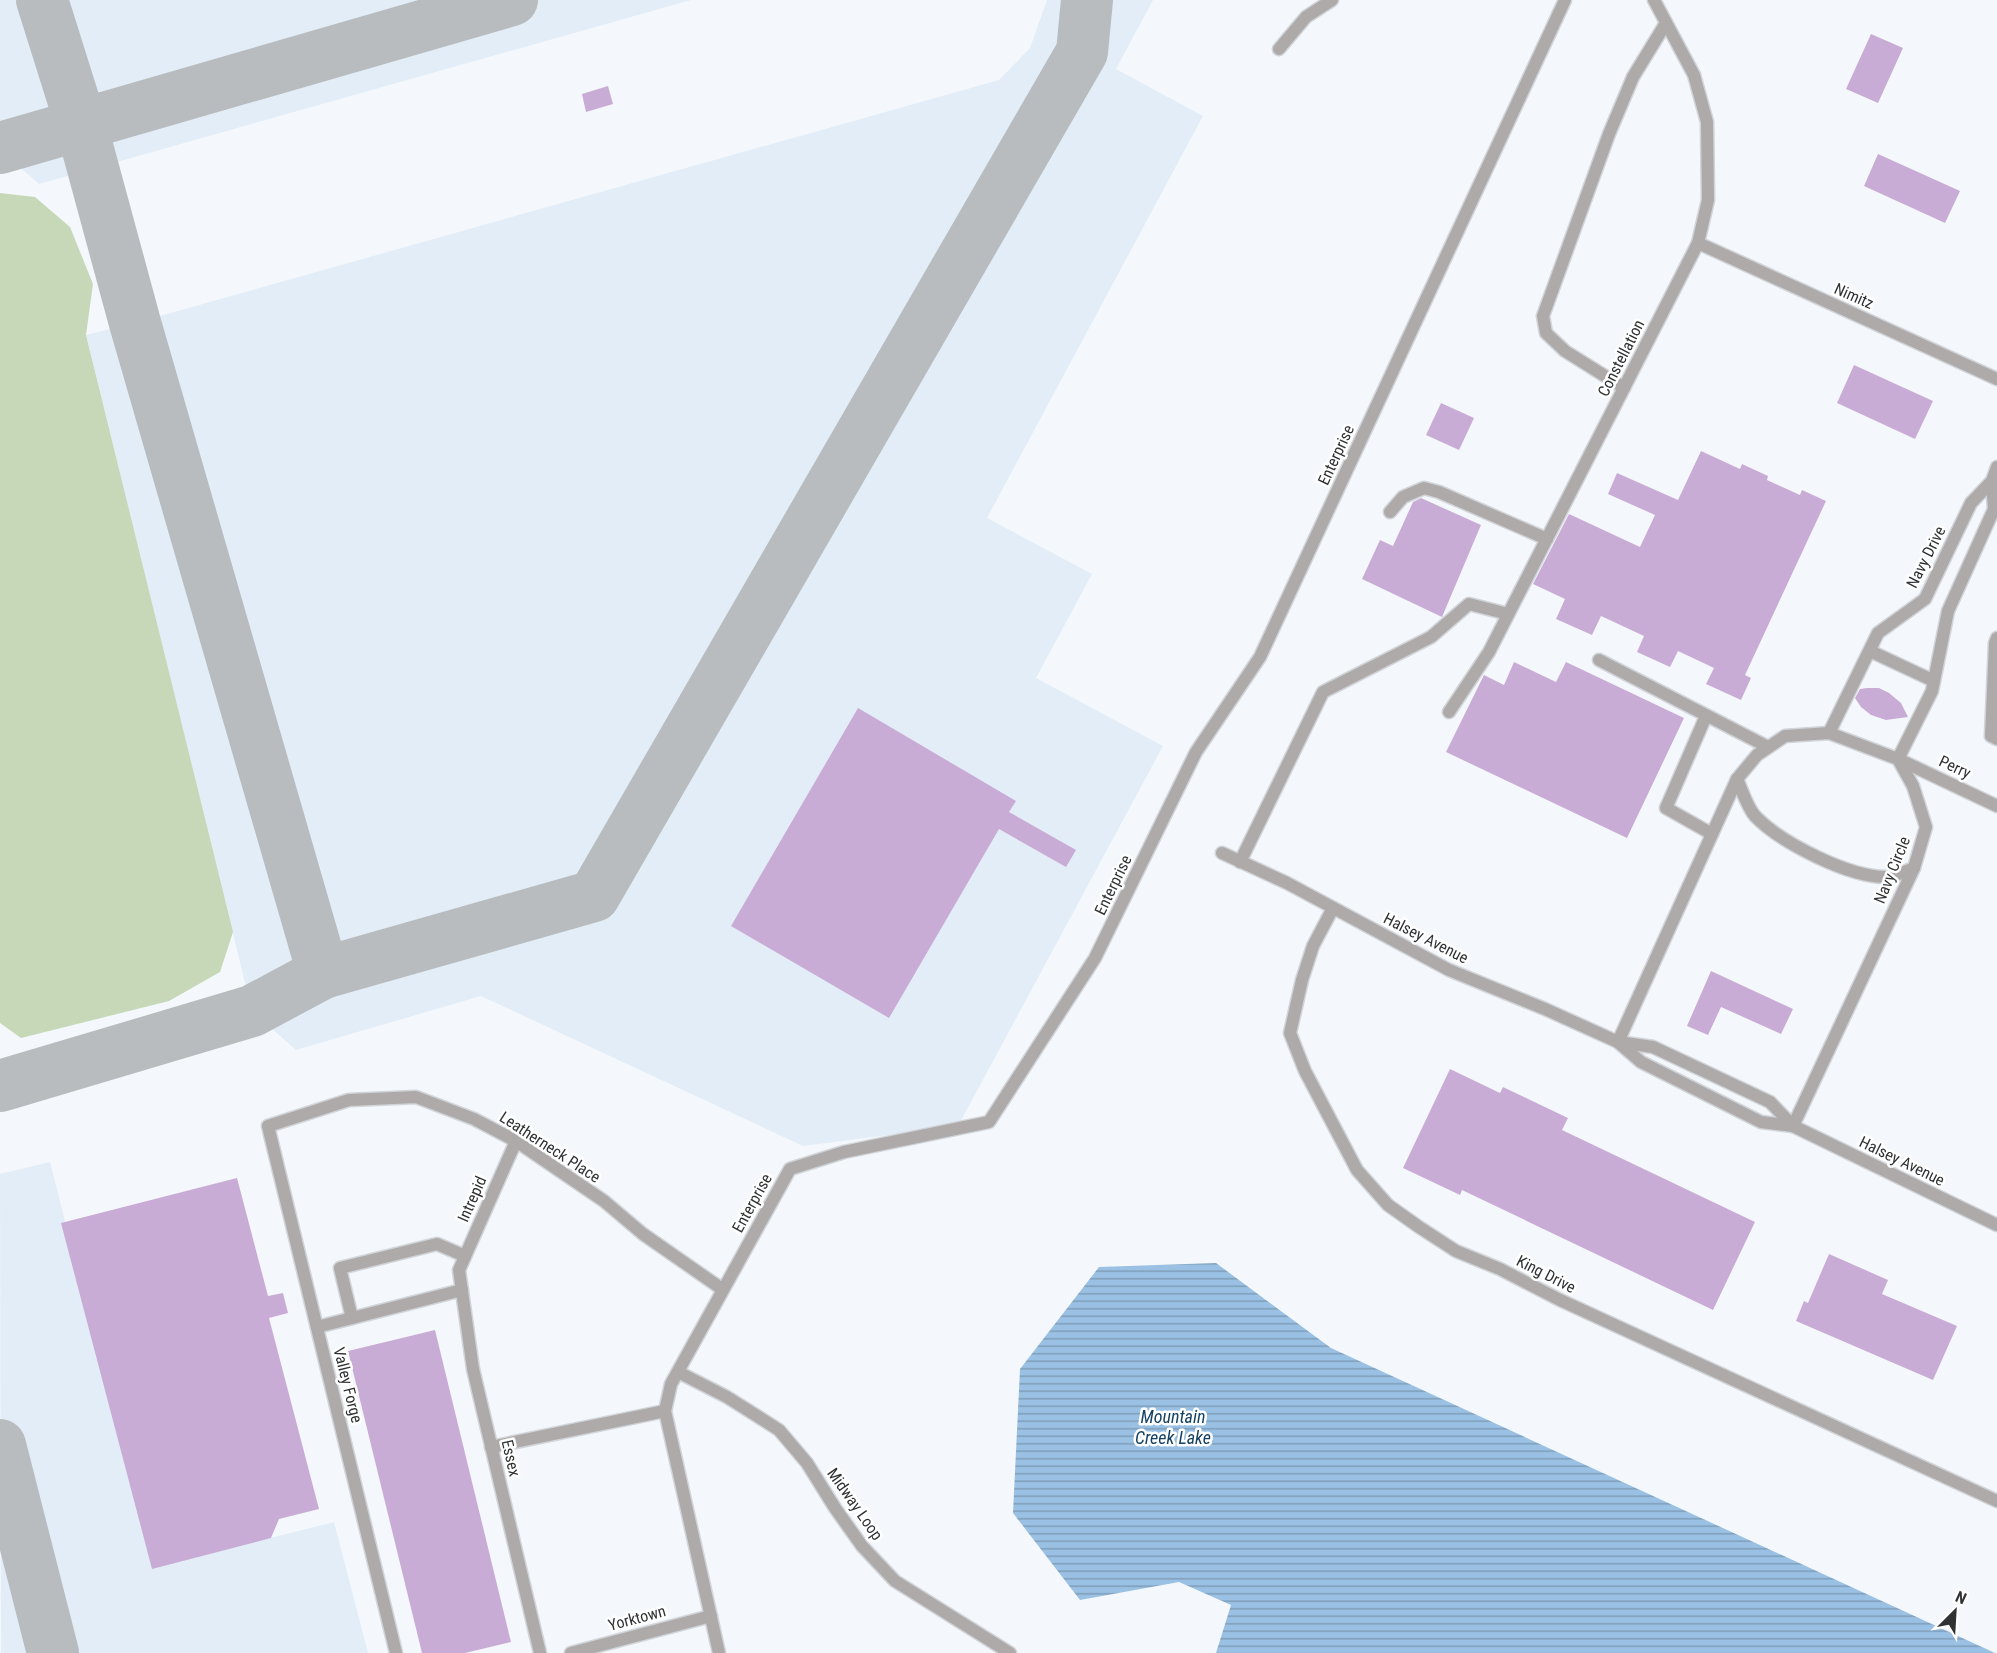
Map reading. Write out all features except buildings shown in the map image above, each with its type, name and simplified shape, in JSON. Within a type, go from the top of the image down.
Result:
[{"type":"lane","points":[[1279,49],[1306,17],[1332,0]]},
{"type":"lane","name":"Enterprise","points":[[719,1653],[665,1411],[671,1384],[790,1169],[844,1152],[988,1122],[1095,958],[1196,752],[1260,657],[1565,0]]},
{"type":"lane","name":"Constellation","points":[[1449,712],[1489,652],[1698,243],[1708,200],[1707,122],[1694,75],[1654,0]]},
{"type":"lane","points":[[1624,388],[1565,351],[1546,333],[1543,316],[1609,134],[1633,77],[1666,23]]},
{"type":"lane","name":"Nimitz","points":[[1698,243],[1997,379]]},
{"type":"lane","name":"Navy Drive","points":[[1829,733],[1878,633],[1925,599],[1971,503],[1995,473]]},
{"type":"lane","name":"Navy Drive","points":[[1898,759],[1932,691],[1948,611],[1994,509],[1995,473]]},
{"type":"lane","points":[[1390,512],[1403,497],[1424,488],[1439,492],[1546,539]]},
{"type":"lane","points":[[1240,862],[1323,692],[1431,637],[1468,604],[1508,614]]},
{"type":"lane","points":[[1997,638],[1991,736],[1997,739]]},
{"type":"lane","points":[[1870,651],[1934,681]]},
{"type":"lane","points":[[1599,660],[1768,747]]},
{"type":"lane","points":[[1706,716],[1666,808],[1712,834]]},
{"type":"lane","points":[[1618,1042],[1737,779],[1757,755],[1785,736],[1829,733],[1898,759]]},
{"type":"lane","name":"Perry","points":[[1898,759],[1997,806]]},
{"type":"lane","name":"Navy Circle","points":[[1793,1126],[1914,868],[1926,827],[1913,786],[1898,759]]},
{"type":"lane","points":[[1737,779],[1754,815],[1783,838],[1824,860],[1861,874],[1889,877],[1914,868]]},
{"type":"lane","name":"Halsey Avenue","points":[[1222,853],[1287,883],[1449,970],[1618,1042],[1653,1047],[1770,1102],[1793,1126]]},
{"type":"lane","name":"King Drive","points":[[1333,908],[1313,946],[1302,980],[1290,1033],[1305,1071],[1357,1170],[1388,1205],[1456,1251],[1500,1269],[1560,1300],[1997,1501]]},
{"type":"lane","name":"Halsey Avenue","points":[[1618,1042],[1641,1062],[1703,1094],[1761,1122],[1793,1126],[1997,1225]]},
{"type":"lane","points":[[1703,1094],[1712,1075]]},
{"type":"lane","name":"Leatherneck Place","points":[[268,1126],[349,1100],[416,1097],[474,1119],[516,1141],[604,1201],[643,1234],[722,1289]]},
{"type":"lane","name":"Valley Forge","points":[[268,1126],[396,1653]]},
{"type":"lane","name":"Intrepid","points":[[459,1270],[516,1141]]},
{"type":"lane","points":[[351,1318],[340,1268],[437,1245],[465,1256]]},
{"type":"lane","name":"Essex","points":[[459,1270],[473,1369],[540,1653]]},
{"type":"lane","points":[[316,1327],[462,1290]]},
{"type":"lane","name":"Midway Loop","points":[[678,1372],[727,1397],[779,1430],[807,1463],[862,1546],[895,1581],[1010,1653]]},
{"type":"lane","points":[[491,1447],[665,1411]]},
{"type":"lane","name":"Yorktown","points":[[571,1653],[711,1616]]},
{"type":"shaded area","points":[[0,0],[691,0],[39,184],[0,150]]},
{"type":"shaded area","points":[[1047,0],[1153,0],[1116,69],[1203,116],[987,518],[1092,574],[1036,678],[1163,746],[958,1126],[803,1146],[481,996],[296,1050],[252,1011],[86,335],[999,80],[1030,48]]},
{"type":"shaded area","points":[[50,1162],[153,1567],[334,1522],[368,1653],[1,1653],[0,1174]]},
{"type":"green space","points":[[0,193],[35,197],[70,227],[93,284],[86,335],[233,932],[220,972],[169,1001],[21,1038],[0,1023]]},
{"type":"water","name":"Mountain Creek Lake","points":[[1216,1263],[1331,1348],[1995,1653],[1216,1653],[1231,1605],[1179,1582],[1080,1600],[1013,1513],[1020,1369],[1099,1267]]},
{"type":"taxiway","points":[[0,1086],[252,1011],[323,973],[135,323],[81,124],[42,0]]},
{"type":"taxiway","points":[[0,148],[512,0]]},
{"type":"taxiway","points":[[323,973],[594,896],[1082,52],[1087,0]]},
{"type":"taxiway","points":[[0,1445],[53,1653]]}]
